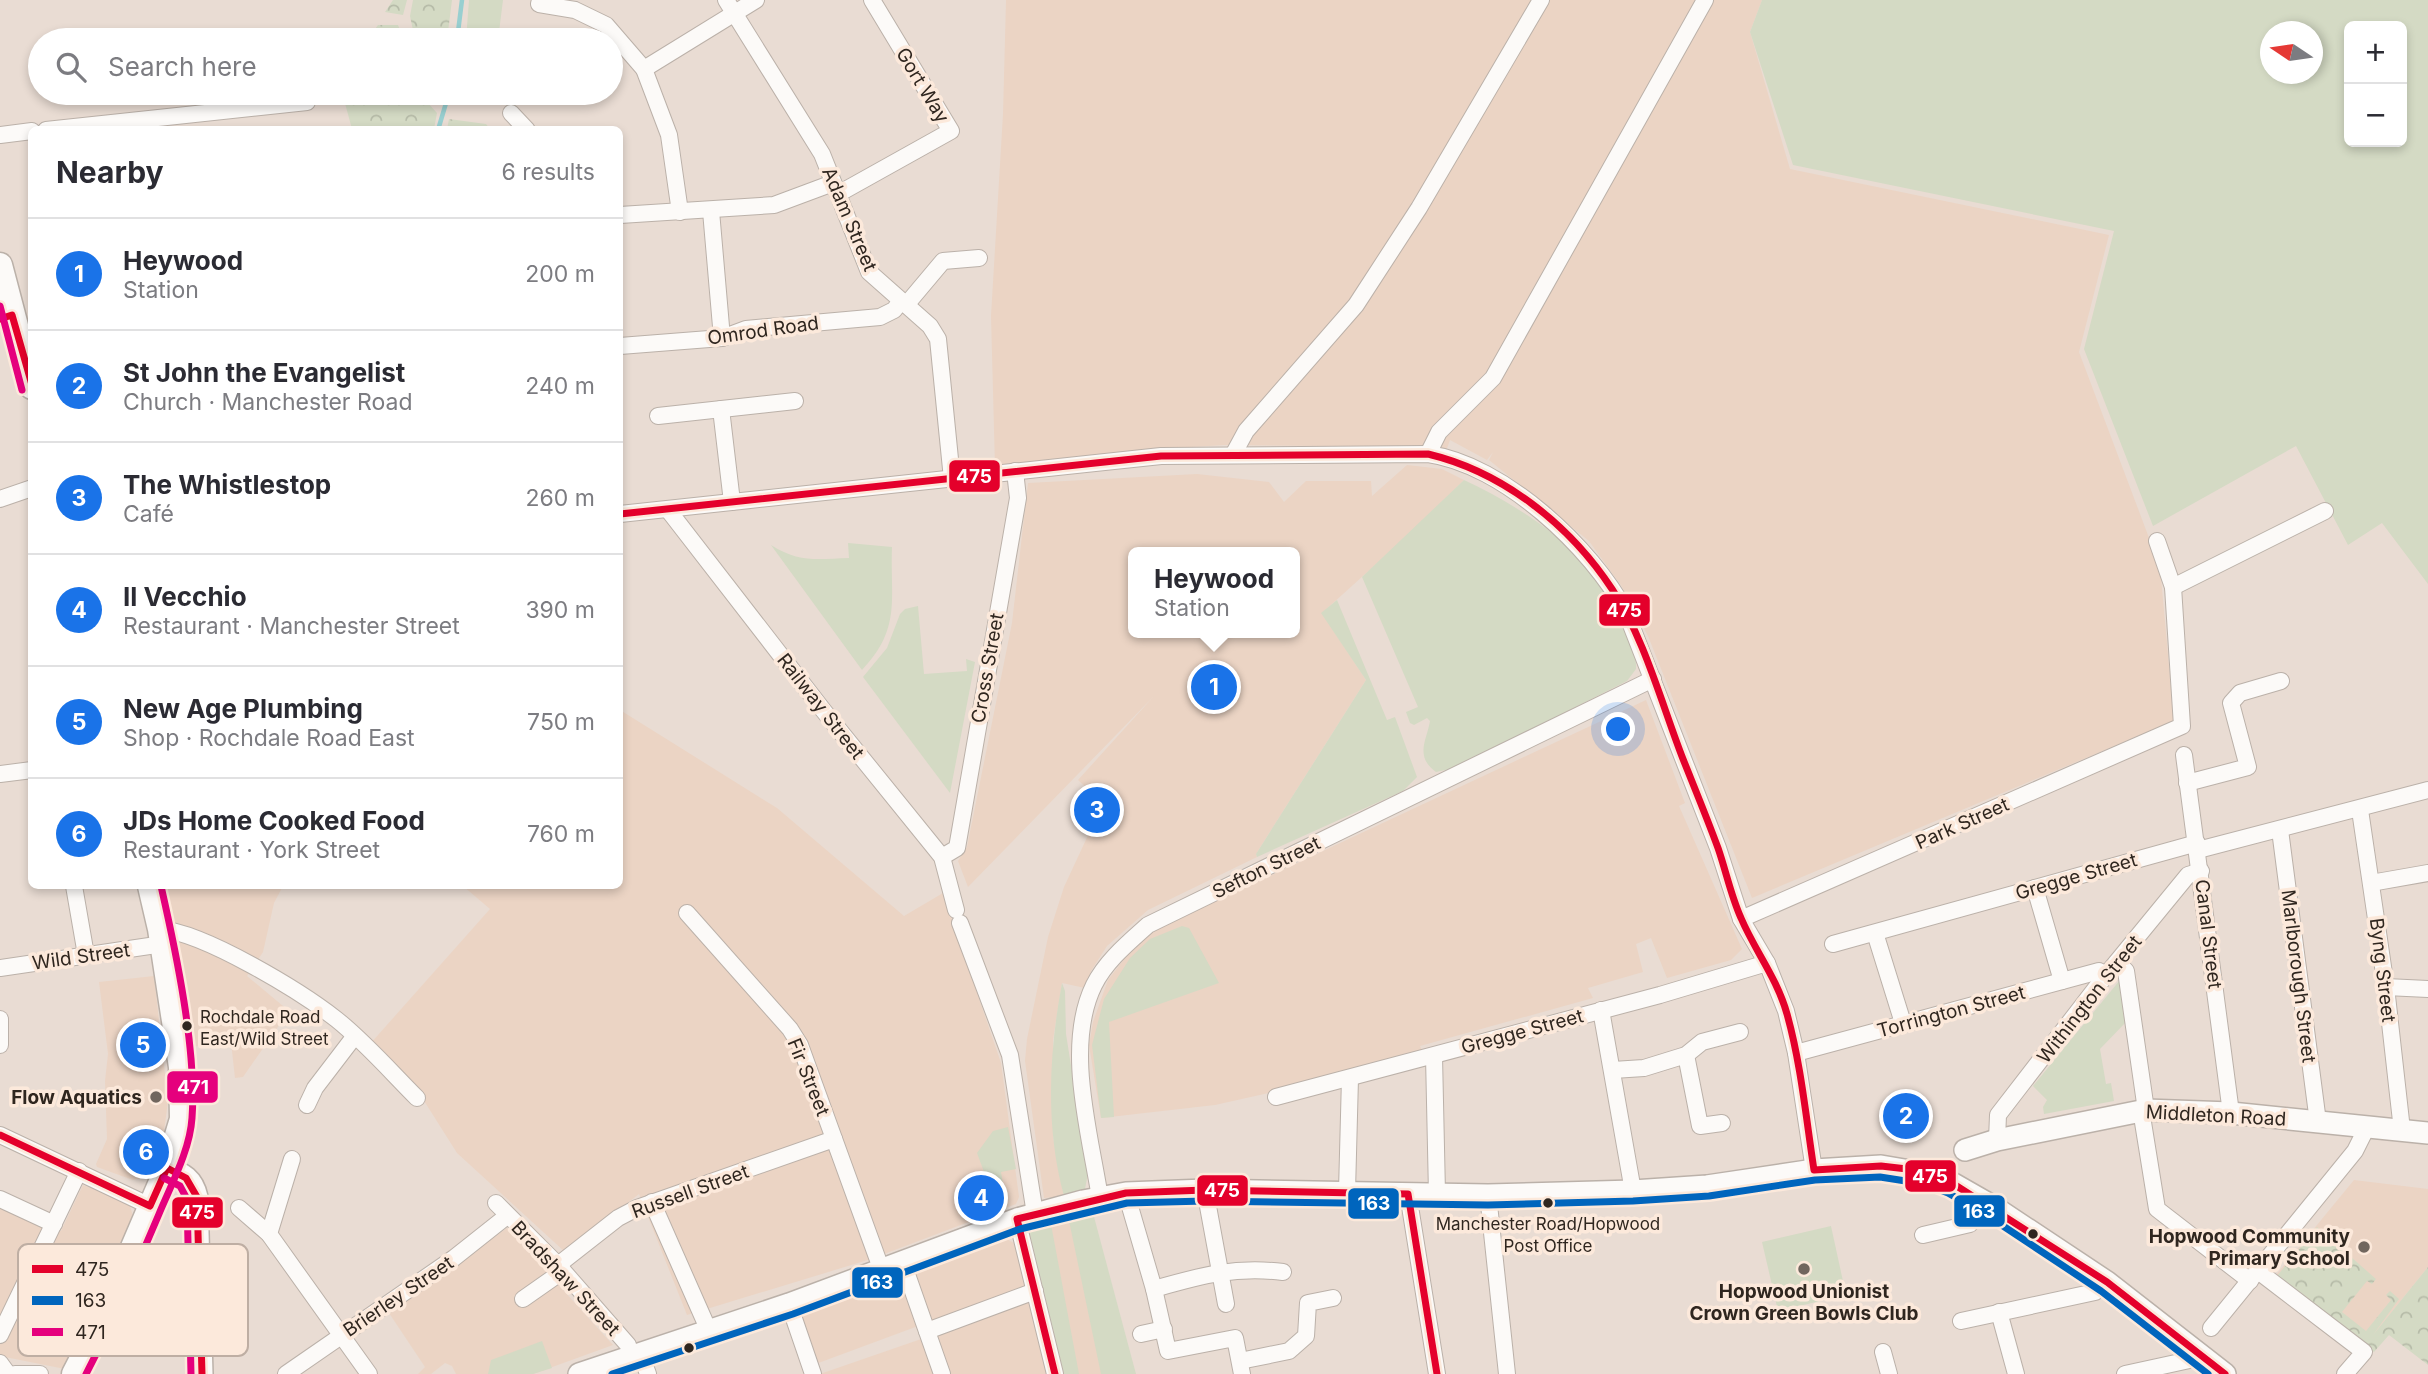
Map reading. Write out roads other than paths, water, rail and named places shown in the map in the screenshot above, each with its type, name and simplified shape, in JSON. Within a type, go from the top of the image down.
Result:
[{"type":"highway","points":[[0,265],[6,317],[28,376]]},
{"type":"highway","points":[[134,1244],[167,1168],[181,1119],[181,1067],[161,937],[151,889]]},
{"type":"highway","points":[[74,1374],[83,1356]]},
{"type":"main road","name":"Middleton Road","points":[[1965,1150],[1997,1140],[2143,1110],[2231,1113],[2428,1133]]},
{"type":"main road","points":[[579,1374],[789,1304],[1031,1215],[1126,1193],[1205,1190],[1488,1195],[1633,1191],[1707,1186],[1814,1170],[1881,1166],[1928,1174],[1985,1202],[2107,1282],[2225,1374]]},
{"type":"main road","points":[[167,1168],[181,1173],[191,1181],[197,1197],[199,1244]]},
{"type":"main road","points":[[202,1356],[202,1374]]},
{"type":"street","points":[[644,69],[730,7],[756,0]]},
{"type":"street","name":"Gort Way","points":[[836,188],[951,131],[872,0]]},
{"type":"street","points":[[1233,454],[1246,431],[1356,305],[1419,208],[1541,0]]},
{"type":"street","points":[[1428,454],[1439,432],[1493,378],[1705,0]]},
{"type":"street","points":[[540,2],[575,10],[609,28]]},
{"type":"street","name":"Adam Street","points":[[730,7],[822,154],[869,271],[930,326],[938,339],[942,357],[952,479]]},
{"type":"street","points":[[623,45],[644,69],[669,135],[680,212]]},
{"type":"street","points":[[110,126],[191,121],[289,105]]},
{"type":"street","points":[[495,117],[513,106],[525,126]]},
{"type":"street","points":[[0,135],[28,132]]},
{"type":"street","points":[[623,215],[774,205],[836,188]]},
{"type":"street","points":[[711,211],[722,338]]},
{"type":"street","name":"Omrod Road","points":[[623,346],[722,338],[746,329],[880,317],[903,303],[943,261],[979,258]]},
{"type":"street","points":[[659,416],[795,401]]},
{"type":"street","points":[[721,409],[732,502]]},
{"type":"street","points":[[623,513],[669,511],[1161,456],[1428,454],[1467,465],[1562,527],[1612,586],[1653,680],[1712,831],[1741,919],[1767,963],[1786,1011],[1796,1054],[1814,1170]]},
{"type":"street","name":"Cross Street","points":[[942,857],[957,848],[1018,498],[1015,471]]},
{"type":"street","points":[[0,499],[28,489]]},
{"type":"street","name":"Railway Street","points":[[669,511],[823,710],[942,857],[958,916],[1010,1055],[1031,1215],[1035,1291],[1055,1374]]},
{"type":"street","points":[[2157,541],[2173,587],[2325,511]]},
{"type":"street","name":"Park Street","points":[[1741,919],[2182,726],[2173,587]]},
{"type":"street","name":"Sefton Street","points":[[1091,1199],[1079,1055],[1081,1021],[1094,985],[1116,953],[1147,925],[1653,680]]},
{"type":"street","points":[[2188,783],[2248,767],[2231,703],[2240,692],[2281,681]]},
{"type":"street","name":"Canal Street","points":[[2184,755],[2231,1113]]},
{"type":"street","points":[[0,774],[28,770]]},
{"type":"street","name":"Gregge Street","points":[[1833,944],[2035,888],[2198,846],[2280,830],[2428,790]]},
{"type":"street","name":"Byng Street","points":[[2360,810],[2386,987],[2402,1130]]},
{"type":"street","name":"Marlborough Street","points":[[2280,830],[2318,1122]]},
{"type":"street","name":"Withington Street","points":[[1997,1140],[1998,1115],[2106,975],[2188,875],[2201,871]]},
{"type":"street","points":[[2371,883],[2428,873]]},
{"type":"street","points":[[2035,888],[2062,981]]},
{"type":"street","points":[[75,889],[86,955]]},
{"type":"street","name":"Fir Street","points":[[687,913],[790,1029],[800,1045],[882,1270]]},
{"type":"street","points":[[1875,933],[1903,1023]]},
{"type":"street","points":[[161,937],[196,937],[249,964],[336,1019],[417,1098]]},
{"type":"street","name":"Wild Street","points":[[0,968],[86,955],[161,937]]},
{"type":"street","points":[[2118,962],[2126,971],[2153,1204],[2364,1352],[2345,1374]]},
{"type":"street","name":"Gregge Street","points":[[1276,1097],[1767,963]]},
{"type":"street","name":"Torrington Street","points":[[1796,1054],[2099,971],[2106,975]]},
{"type":"street","points":[[2386,987],[2428,989]]},
{"type":"street","points":[[1601,1010],[1614,1070],[1633,1191]]},
{"type":"street","points":[[0,1019],[0,1045]]},
{"type":"street","points":[[1614,1070],[1644,1068],[1686,1055],[1702,1042],[1740,1032]]},
{"type":"street","points":[[307,1105],[322,1078],[354,1037]]},
{"type":"street","points":[[1686,1055],[1700,1126],[1722,1123]]},
{"type":"street","points":[[1434,1056],[1437,1194]]},
{"type":"street","points":[[1347,1191],[1350,1078]]},
{"type":"street","points":[[2211,1328],[2355,1151],[2367,1127]]},
{"type":"street","points":[[0,1135],[150,1206]]},
{"type":"street","name":"Russell Street","points":[[523,1299],[618,1218],[652,1202],[834,1139]]},
{"type":"street","points":[[269,1234],[292,1159]]},
{"type":"street","points":[[44,1244],[79,1171]]},
{"type":"street","points":[[1205,1190],[1222,1270],[1226,1304]]},
{"type":"street","points":[[1126,1193],[1154,1289],[1168,1351],[1233,1332],[1241,1368],[1289,1351],[1306,1336],[1308,1303],[1333,1298]]},
{"type":"street","points":[[1408,1194],[1437,1374]]},
{"type":"street","points":[[1488,1195],[1507,1374]]},
{"type":"street","points":[[0,1199],[54,1224]]},
{"type":"street","points":[[652,1202],[709,1331]]},
{"type":"street","points":[[1923,1236],[1970,1224],[1985,1202]]},
{"type":"street","name":"Bradshaw Street","points":[[496,1203],[561,1268],[636,1354],[648,1374]]},
{"type":"street","points":[[239,1208],[269,1234],[369,1374]]},
{"type":"street","name":"Brierley Street","points":[[286,1374],[454,1258],[507,1216]]},
{"type":"street","points":[[903,1263],[942,1374]]},
{"type":"street","points":[[1154,1289],[1222,1270],[1256,1269],[1283,1272]]},
{"type":"street","points":[[1961,1321],[2095,1292],[2107,1282]]},
{"type":"street","points":[[928,1331],[1035,1291]]},
{"type":"street","points":[[0,1335],[18,1298]]},
{"type":"street","points":[[789,1304],[813,1374]]},
{"type":"street","points":[[1999,1312],[2017,1374]]},
{"type":"street","points":[[1141,1334],[1164,1329]]},
{"type":"street","points":[[1883,1352],[1889,1374]]},
{"type":"street","points":[[2125,1374],[2194,1359],[2199,1353]]},
{"type":"street","points":[[0,1363],[9,1374]]},
{"type":"street","points":[[15,1374],[40,1374]]},
{"type":"waterway","points":[[458,28],[462,0]]},
{"type":"waterway","points":[[439,126],[445,105]]},
{"type":"place","name":"Heywood","points":[[1214,687]]},
{"type":"place","name":"The Whistlestop","points":[[1097,810]]},
{"type":"place","name":"Rochdale Road East/Wild Street","points":[[187,1026]]},
{"type":"place","name":"New Age Plumbing","points":[[143,1045]]},
{"type":"place","name":"Flow Aquatics","points":[[156,1097]]},
{"type":"place","name":"St John the Evangelist","points":[[1906,1116]]},
{"type":"place","name":"JDs Home Cooked Food","points":[[146,1152]]},
{"type":"place","name":"Il Vecchio","points":[[981,1198]]},
{"type":"place","name":"Manchester Road/Hopwood Post Office","points":[[1548,1203]]},
{"type":"place","name":"Hopwood Community Primary School","points":[[2364,1247]]},
{"type":"place","name":"Hopwood Unionist Crown Green Bowls Club","points":[[1804,1269]]}]
